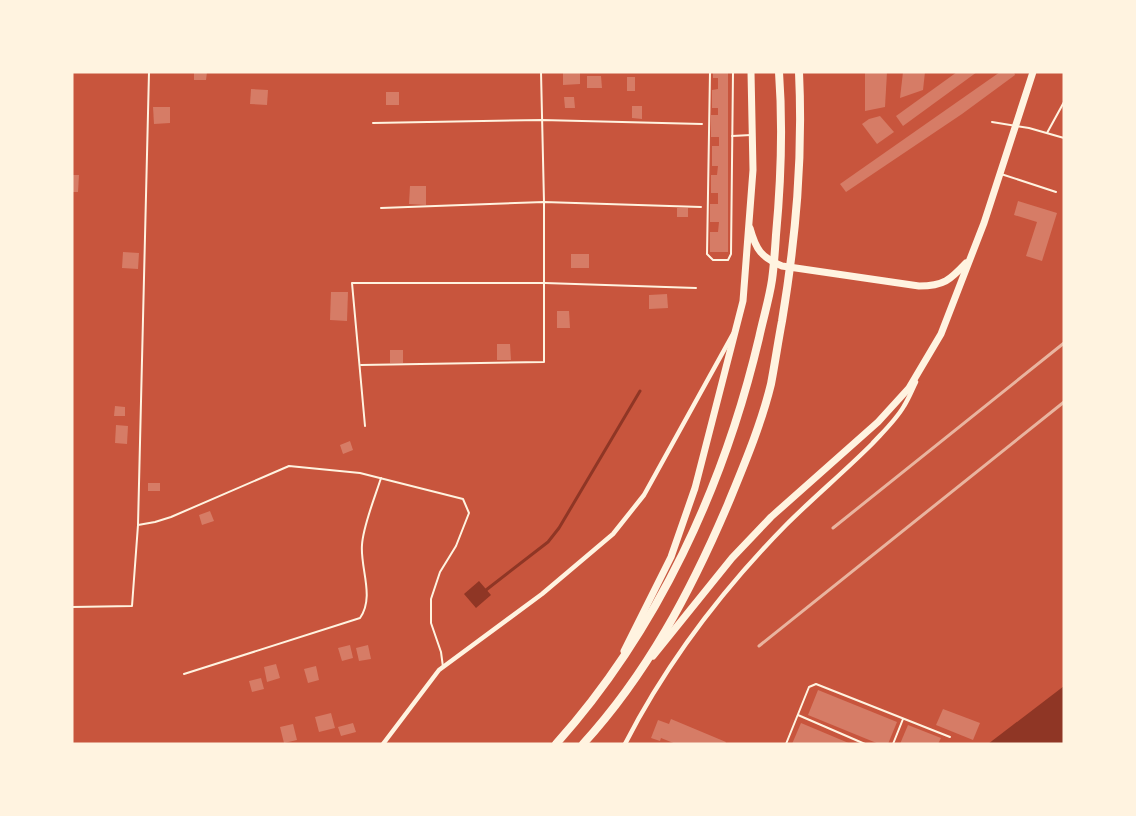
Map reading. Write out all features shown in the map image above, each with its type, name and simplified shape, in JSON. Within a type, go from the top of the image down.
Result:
[{"type":"main road","points":[[613,673],[671,557],[694,488],[743,301],[753,170],[751,72]]},
{"type":"main road","points":[[556,744],[625,658],[668,585],[722,461],[749,380],[772,280],[780,189],[782,118],[779,72]]},
{"type":"main road","points":[[644,667],[690,589],[710,546],[744,465],[770,385],[789,280],[799,200],[801,117],[799,72]]},
{"type":"main road","points":[[583,744],[732,558],[771,517],[894,407],[909,388],[941,334],[1001,174],[1032,72]]},
{"type":"main road","points":[[749,222],[754,244],[766,259],[782,266],[919,286],[935,286],[949,280],[970,259]]},
{"type":"street","points":[[383,744],[443,667],[542,594],[613,534],[644,495],[735,329]]},
{"type":"street","points":[[625,744],[664,676],[688,640],[731,586],[787,524],[888,428],[904,406],[927,360]]},
{"type":"lane","points":[[72,607],[132,606],[138,525],[149,72]]},
{"type":"lane","points":[[359,365],[544,362],[545,283],[541,72]]},
{"type":"lane","points":[[710,72],[707,254],[713,260],[728,260],[731,254],[733,72]]},
{"type":"lane","points":[[1047,133],[1064,102]]},
{"type":"lane","points":[[373,123],[542,120],[702,124]]},
{"type":"lane","points":[[993,122],[1064,138]]},
{"type":"lane","points":[[732,136],[752,135]]},
{"type":"lane","points":[[1001,174],[1056,192]]},
{"type":"lane","points":[[381,208],[544,202],[701,207]]},
{"type":"lane","points":[[365,426],[352,283],[545,283],[696,288]]},
{"type":"lane","points":[[138,525],[171,517],[289,466],[360,472],[463,499],[468,513],[456,546],[440,572],[431,599],[431,623],[441,652],[443,667]]},
{"type":"lane","points":[[184,674],[360,618],[364,611],[367,594],[362,566],[362,543],[381,478]]},
{"type":"lane","points":[[786,744],[809,687],[816,684],[950,737]]},
{"type":"lane","points":[[798,716],[866,744]]},
{"type":"lane","points":[[893,744],[903,718]]},
{"type":"shaded area","points":[[479,581],[491,595],[476,608],[464,594]]},
{"type":"shaded area","points":[[1064,686],[1064,744],[988,744]]},
{"type":"building","points":[[194,72],[207,72],[206,80],[194,80]]},
{"type":"building","points":[[563,72],[580,72],[580,84],[563,85]]},
{"type":"building","points":[[713,72],[728,72],[728,252],[710,252],[710,232],[718,232],[719,222],[710,222],[710,204],[718,204],[718,193],[711,193],[711,175],[717,175],[718,166],[712,166],[712,146],[719,146],[719,137],[711,137],[711,115],[718,115],[718,108],[712,108],[712,90],[718,89],[718,78],[713,78]]},
{"type":"building","points":[[865,72],[887,72],[885,107],[865,111]]},
{"type":"building","points":[[903,72],[925,72],[923,90],[900,98]]},
{"type":"building","points":[[957,72],[977,72],[903,126],[896,116]]},
{"type":"building","points":[[1000,72],[1014,72],[1015,75],[962,114],[846,192],[840,184]]},
{"type":"building","points":[[587,76],[601,76],[602,88],[587,88]]},
{"type":"building","points":[[627,77],[635,77],[635,91],[627,91]]},
{"type":"building","points":[[251,89],[268,90],[267,105],[250,104]]},
{"type":"building","points":[[386,92],[399,92],[399,105],[386,105]]},
{"type":"building","points":[[564,97],[574,97],[575,108],[565,108]]},
{"type":"building","points":[[632,106],[642,106],[642,119],[632,118]]},
{"type":"building","points":[[153,107],[170,107],[170,123],[154,124]]},
{"type":"building","points":[[880,116],[894,132],[877,144],[862,124]]},
{"type":"building","points":[[72,175],[79,175],[78,192],[72,192]]},
{"type":"building","points":[[410,186],[426,186],[426,205],[409,204]]},
{"type":"building","points":[[1018,201],[1057,213],[1042,261],[1026,256],[1037,222],[1014,215]]},
{"type":"building","points":[[677,208],[688,208],[688,217],[677,217]]},
{"type":"building","points":[[123,252],[139,253],[138,269],[122,268]]},
{"type":"building","points":[[571,254],[589,254],[589,268],[571,268]]},
{"type":"building","points":[[331,292],[348,292],[347,321],[330,320]]},
{"type":"building","points":[[667,294],[668,308],[649,309],[649,295]]},
{"type":"building","points":[[557,311],[569,311],[570,328],[557,328]]},
{"type":"building","points":[[497,344],[510,344],[511,360],[497,360]]},
{"type":"building","points":[[390,350],[403,350],[403,363],[390,363]]},
{"type":"building","points":[[115,406],[125,407],[125,416],[114,416]]},
{"type":"building","points":[[116,425],[128,426],[127,444],[115,443]]},
{"type":"building","points":[[350,441],[353,450],[343,454],[340,445]]},
{"type":"building","points":[[148,483],[160,483],[160,491],[148,491]]},
{"type":"building","points":[[210,511],[214,521],[202,525],[199,515]]},
{"type":"building","points":[[350,645],[353,658],[342,661],[338,648]]},
{"type":"building","points":[[368,645],[371,659],[359,661],[356,648]]},
{"type":"building","points":[[276,664],[280,678],[267,682],[264,667]]},
{"type":"building","points":[[316,666],[319,680],[308,683],[304,669]]},
{"type":"building","points":[[261,678],[264,689],[252,692],[249,681]]},
{"type":"building","points":[[818,690],[897,722],[888,744],[879,744],[808,715]]},
{"type":"building","points":[[943,709],[980,723],[973,740],[936,725]]},
{"type":"building","points":[[331,713],[335,728],[319,732],[315,717]]},
{"type":"building","points":[[671,719],[726,742],[725,744],[676,744],[661,738],[660,741],[651,738],[658,720],[669,724]]},
{"type":"building","points":[[353,723],[356,732],[341,736],[338,727]]},
{"type":"building","points":[[801,723],[851,744],[792,744]]},
{"type":"building","points":[[293,724],[297,740],[284,743],[280,727]]},
{"type":"building","points":[[908,725],[941,738],[938,744],[900,744]]},
{"type":"waterway","points":[[486,590],[548,542],[559,528],[640,391]]},
{"type":"railway","points":[[833,528],[1064,343]]},
{"type":"railway","points":[[759,646],[1064,402]]}]
